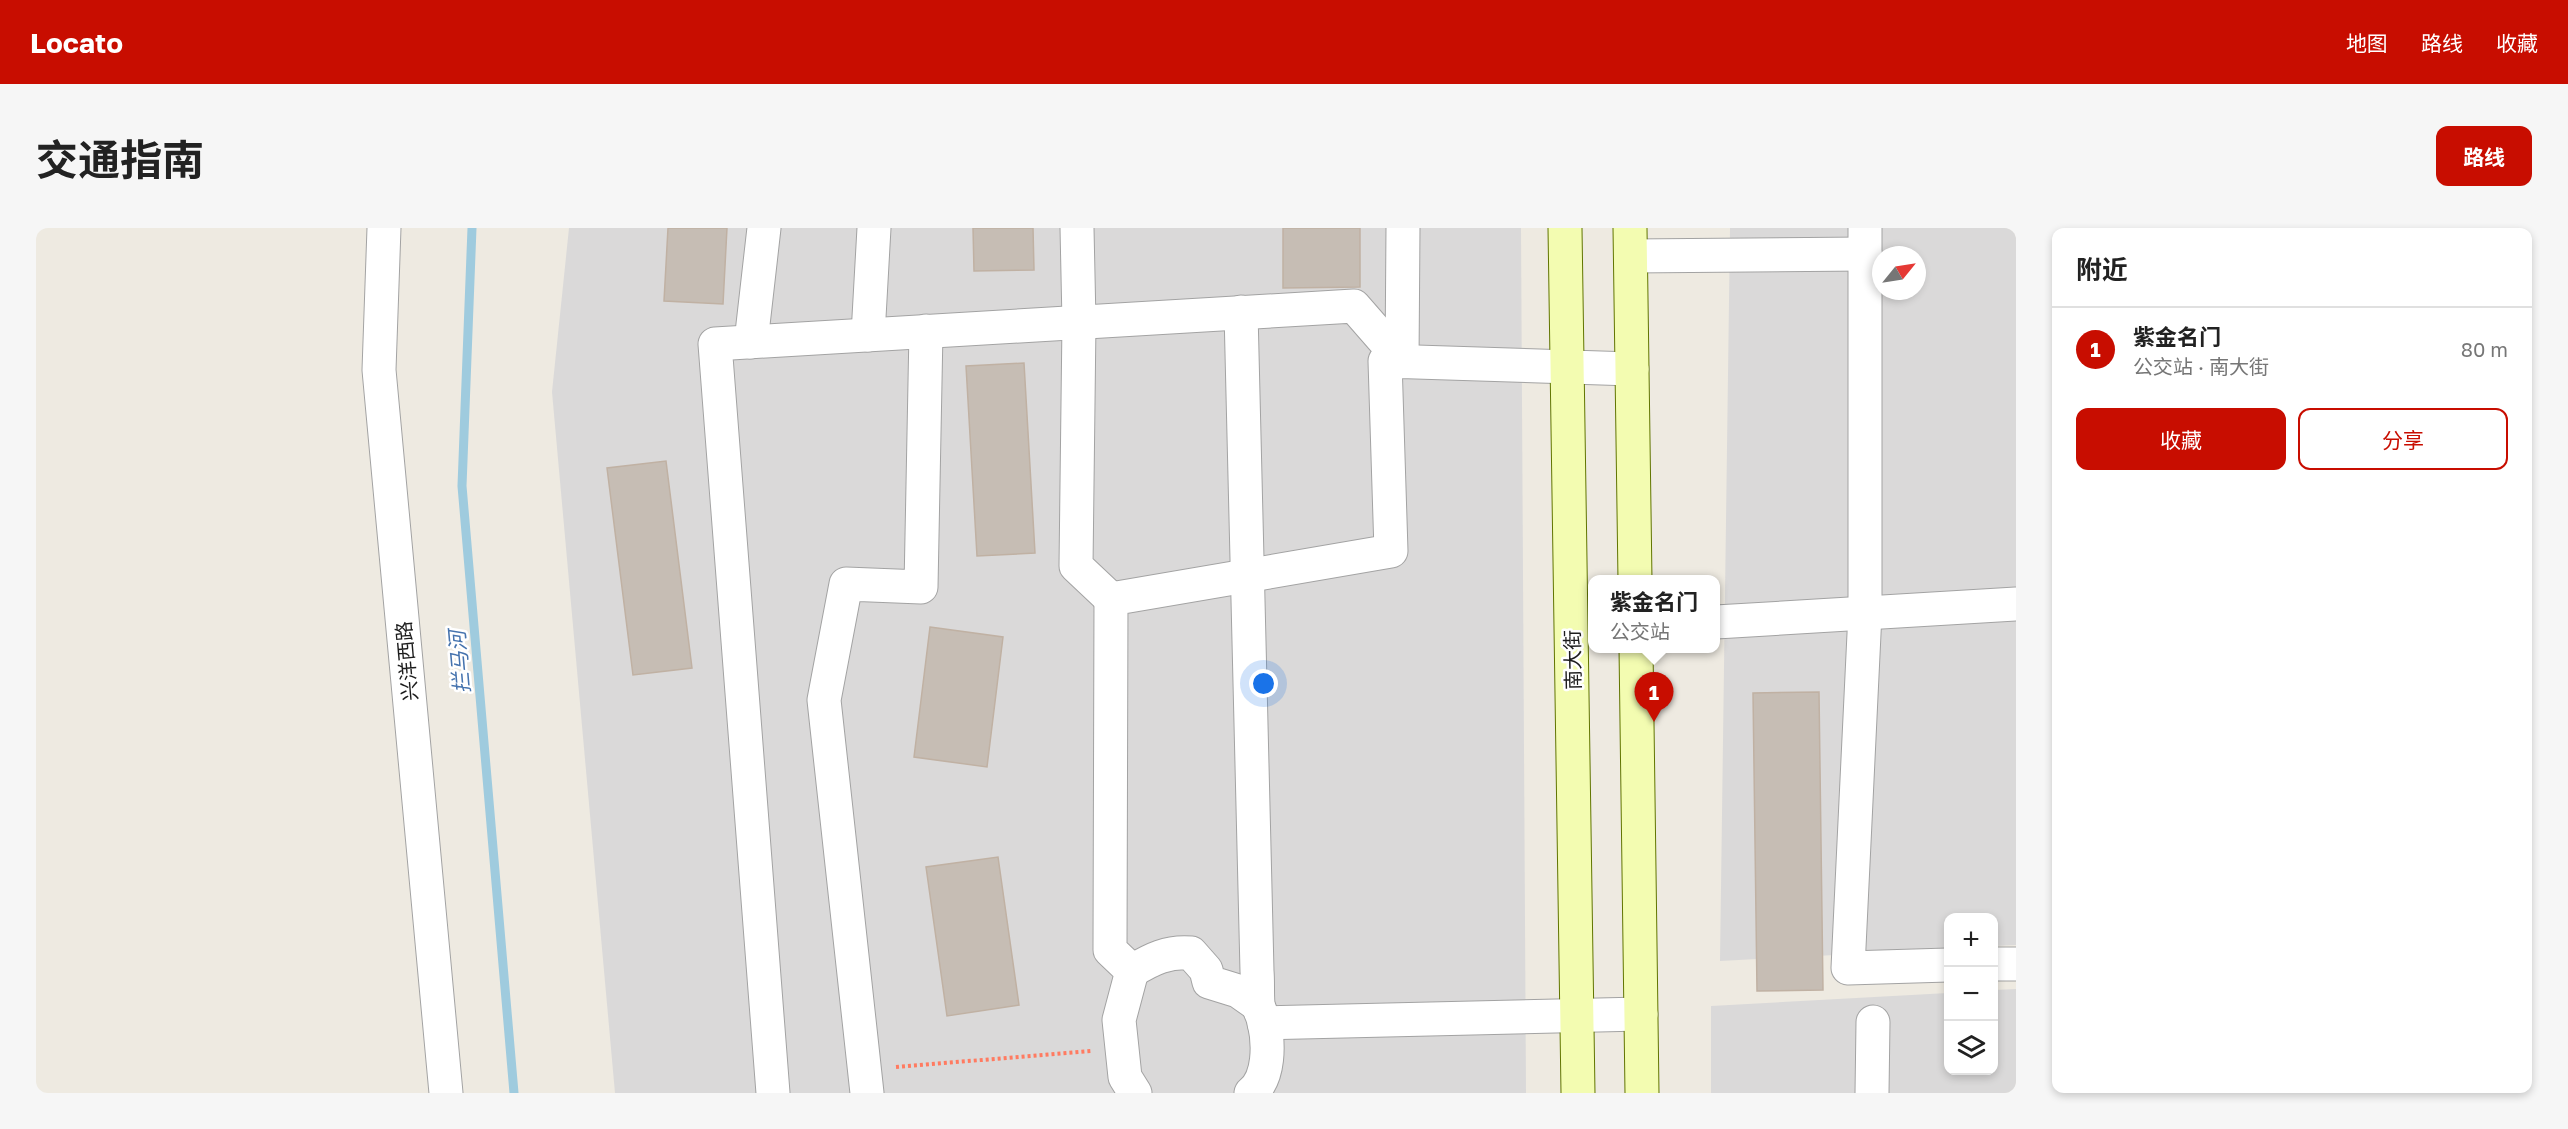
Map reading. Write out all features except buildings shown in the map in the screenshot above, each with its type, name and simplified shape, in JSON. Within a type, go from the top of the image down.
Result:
[{"type":"main road","name":"南大街","points":[[1565,228],[1578,1093]]},
{"type":"main road","points":[[1630,242],[1635,575]]},
{"type":"main road","points":[[1636,653],[1642,1093]]},
{"type":"street","name":"兴洋西路","points":[[384,228],[379,370],[446,1093]]},
{"type":"street","points":[[751,342],[764,228]]},
{"type":"street","points":[[868,335],[874,228]]},
{"type":"street","points":[[1077,228],[1079,322],[1076,566],[1111,599],[1110,950],[1132,971]]},
{"type":"street","points":[[1402,361],[1403,228]]},
{"type":"street","points":[[1630,242],[1865,241],[1865,613],[1848,968],[1944,965]]},
{"type":"street","points":[[773,1093],[715,344],[1354,306],[1402,361]]},
{"type":"street","points":[[1241,312],[1261,1014],[1267,1056],[1263,1072],[1255,1090],[1251,1093]]},
{"type":"street","points":[[866,1082],[824,700],[846,584],[921,587],[926,331]]},
{"type":"street","points":[[1111,599],[1391,551],[1385,361],[1632,369]]},
{"type":"street","points":[[1720,622],[2016,604]]},
{"type":"street","points":[[1135,1093],[1125,1077],[1119,1020],[1132,971],[1156,957],[1175,952],[1191,953],[1206,970],[1209,982],[1238,990],[1261,1014],[1641,1014]]},
{"type":"street","points":[[1998,964],[2016,964]]},
{"type":"street","points":[[1872,1093],[1873,1022]]},
{"type":"path","points":[[866,1082],[1122,1048]]},
{"type":"shaded area","points":[[569,228],[1521,228],[1526,1093],[615,1093],[552,392]]},
{"type":"shaded area","points":[[1730,228],[2016,228],[2016,945],[1998,946],[1998,913],[1944,913],[1944,949],[1720,961]]},
{"type":"shaded area","points":[[2016,989],[2016,1093],[1711,1093],[1711,1006],[1944,993],[1944,1075],[1998,1075],[1998,990]]},
{"type":"waterway","name":"拦马河","points":[[472,228],[462,486],[514,1093]]},
{"type":"place","name":"紫金名门","points":[[1654,722]]}]
